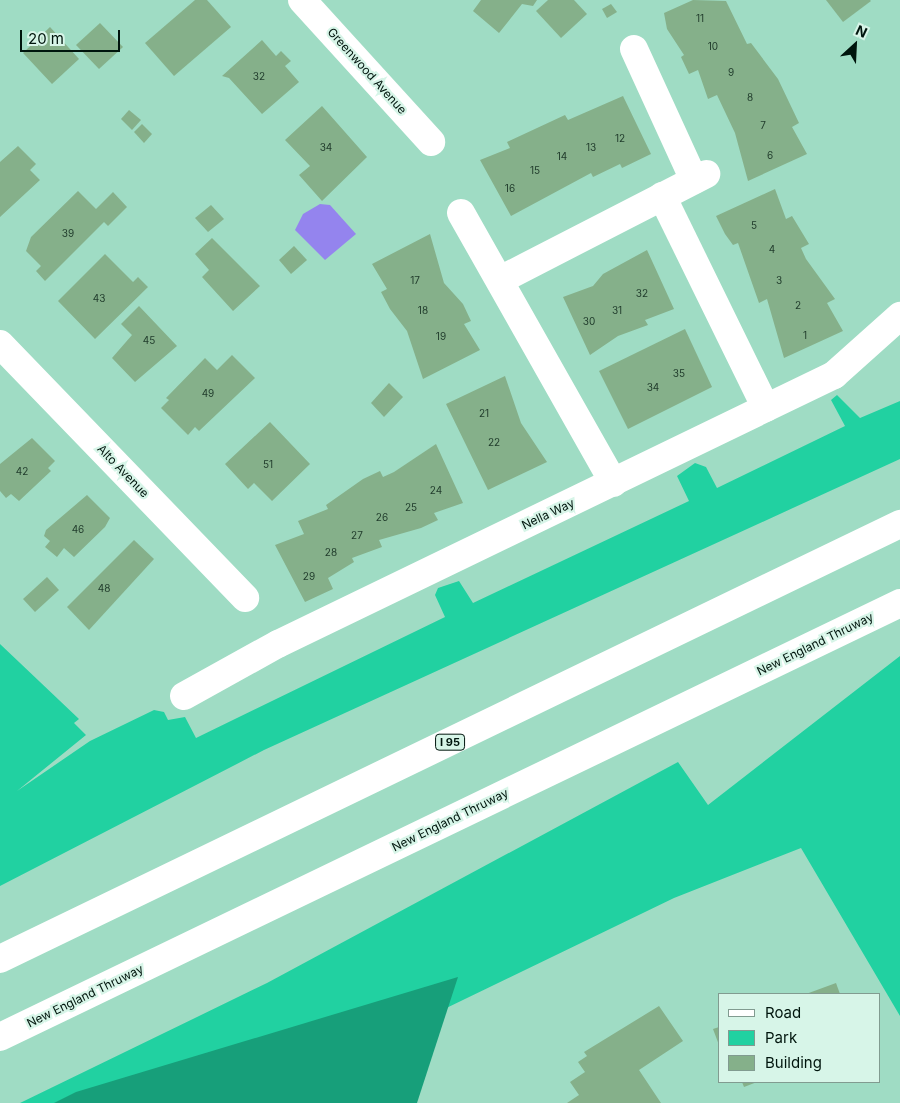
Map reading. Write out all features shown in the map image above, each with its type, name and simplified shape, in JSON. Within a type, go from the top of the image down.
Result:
[{"type":"main road","name":"Greenwood Avenue","points":[[302,0],[432,142]]},
{"type":"main road","points":[[500,280],[700,177],[634,49]]},
{"type":"main road","points":[[662,196],[766,408]]},
{"type":"main road","points":[[462,212],[614,483]]},
{"type":"main road","name":"Nella Way","points":[[184,696],[278,644],[834,375],[900,316]]},
{"type":"main road","name":"Alto Avenue","points":[[0,344],[245,598]]},
{"type":"main road","name":"I 95","points":[[0,959],[900,524]]},
{"type":"main road","name":"New England Thruway","points":[[0,1038],[900,603]]},
{"type":"green space","points":[[837,395],[860,418],[900,401],[900,459],[264,750],[0,886],[0,644],[79,719],[74,723],[86,735],[17,791],[90,741],[154,710],[164,712],[168,720],[185,717],[196,738],[445,617],[435,595],[438,588],[459,581],[473,603],[689,501],[677,476],[695,463],[706,467],[717,488],[845,426],[831,400]]},
{"type":"green space","points":[[900,656],[900,1016],[801,848],[674,898],[405,1028],[216,1103],[20,1103],[267,983],[678,762],[708,805]]},
{"type":"green space","points":[[458,977],[417,1103],[54,1103],[76,1092]]},
{"type":"shaded area","points":[[320,204],[330,205],[356,234],[325,260],[295,230],[303,214]]},
{"type":"building","points":[[195,0],[207,0],[231,27],[174,76],[145,43]]},
{"type":"building","points":[[481,0],[537,0],[533,6],[522,4],[499,33],[473,11]]},
{"type":"building","points":[[548,0],[574,0],[587,14],[561,38],[536,11]]},
{"type":"building","points":[[693,0],[726,1],[747,44],[751,43],[778,79],[799,123],[792,127],[807,154],[748,181],[735,133],[717,95],[708,99],[698,70],[689,74],[681,57],[684,55],[667,29],[664,13]]},
{"type":"building","points":[[826,0],[870,0],[871,1],[843,22]]},
{"type":"building","points":[[611,4],[617,12],[607,18],[602,9]]},
{"type":"building","points":[[100,23],[123,47],[99,69],[76,45]]},
{"type":"building","points":[[50,27],[79,59],[52,84],[23,53]]},
{"type":"building","points":[[262,40],[276,56],[281,51],[291,61],[285,66],[299,82],[262,114],[229,78],[222,76]]},
{"type":"building","points":[[623,96],[651,154],[622,168],[620,164],[593,177],[591,173],[511,216],[480,160],[510,148],[507,142],[565,115],[568,120]]},
{"type":"building","points":[[322,106],[367,157],[322,201],[299,175],[310,166],[285,140]]},
{"type":"building","points":[[129,110],[141,120],[132,130],[121,119]]},
{"type":"building","points":[[142,124],[152,134],[144,143],[134,132]]},
{"type":"building","points":[[18,146],[36,164],[30,170],[40,180],[0,217],[0,162]]},
{"type":"building","points":[[775,189],[786,219],[792,216],[809,244],[801,248],[806,259],[835,299],[827,303],[843,331],[784,358],[767,299],[759,303],[738,243],[733,245],[716,216]]},
{"type":"building","points":[[78,191],[96,209],[113,192],[127,207],[108,226],[104,222],[45,281],[36,271],[41,266],[26,251],[31,237]]},
{"type":"building","points":[[211,205],[224,219],[208,232],[195,218]]},
{"type":"building","points":[[430,234],[444,283],[463,304],[471,321],[464,324],[480,350],[423,379],[407,331],[390,309],[381,292],[387,289],[372,264]]},
{"type":"building","points":[[212,238],[260,286],[233,311],[202,277],[209,270],[195,254]]},
{"type":"building","points":[[294,246],[307,260],[291,274],[279,260]]},
{"type":"building","points":[[647,250],[674,309],[645,320],[648,325],[618,336],[590,355],[563,297],[593,286],[603,274]]},
{"type":"building","points":[[105,254],[133,282],[138,277],[148,287],[95,339],[58,301]]},
{"type":"building","points":[[139,306],[177,346],[135,382],[112,358],[132,335],[121,324]]},
{"type":"building","points":[[685,329],[712,387],[628,429],[599,371]]},
{"type":"building","points":[[232,355],[255,378],[199,431],[195,427],[188,435],[161,408],[169,400],[166,398],[205,358],[217,370]]},
{"type":"building","points":[[505,376],[521,423],[547,462],[488,490],[446,404]]},
{"type":"building","points":[[389,383],[403,397],[384,417],[371,403]]},
{"type":"building","points":[[270,422],[310,464],[272,501],[254,483],[248,489],[225,464]]},
{"type":"building","points":[[32,438],[55,461],[48,468],[51,471],[19,501],[11,494],[6,498],[0,491],[0,464]]},
{"type":"building","points":[[436,444],[463,503],[434,513],[438,520],[421,528],[379,540],[382,547],[352,558],[354,562],[328,578],[333,589],[305,602],[275,545],[304,534],[298,521],[328,509],[326,505],[363,479],[380,471],[383,477],[394,472]]},
{"type":"building","points":[[87,495],[110,518],[105,527],[74,557],[64,548],[57,557],[45,547],[50,541],[44,536],[46,530]]},
{"type":"building","points":[[134,540],[154,559],[89,630],[67,607]]},
{"type":"building","points":[[47,577],[59,590],[35,612],[23,599]]},
{"type":"building","points":[[836,983],[840,993],[809,993]]},
{"type":"building","points":[[659,1006],[683,1041],[639,1070],[661,1103],[567,1103],[579,1095],[570,1082],[585,1072],[578,1062],[587,1056],[584,1052]]},
{"type":"building","points":[[718,1027],[718,1042],[713,1029]]},
{"type":"building","points":[[742,1083],[754,1083],[744,1087]]}]
